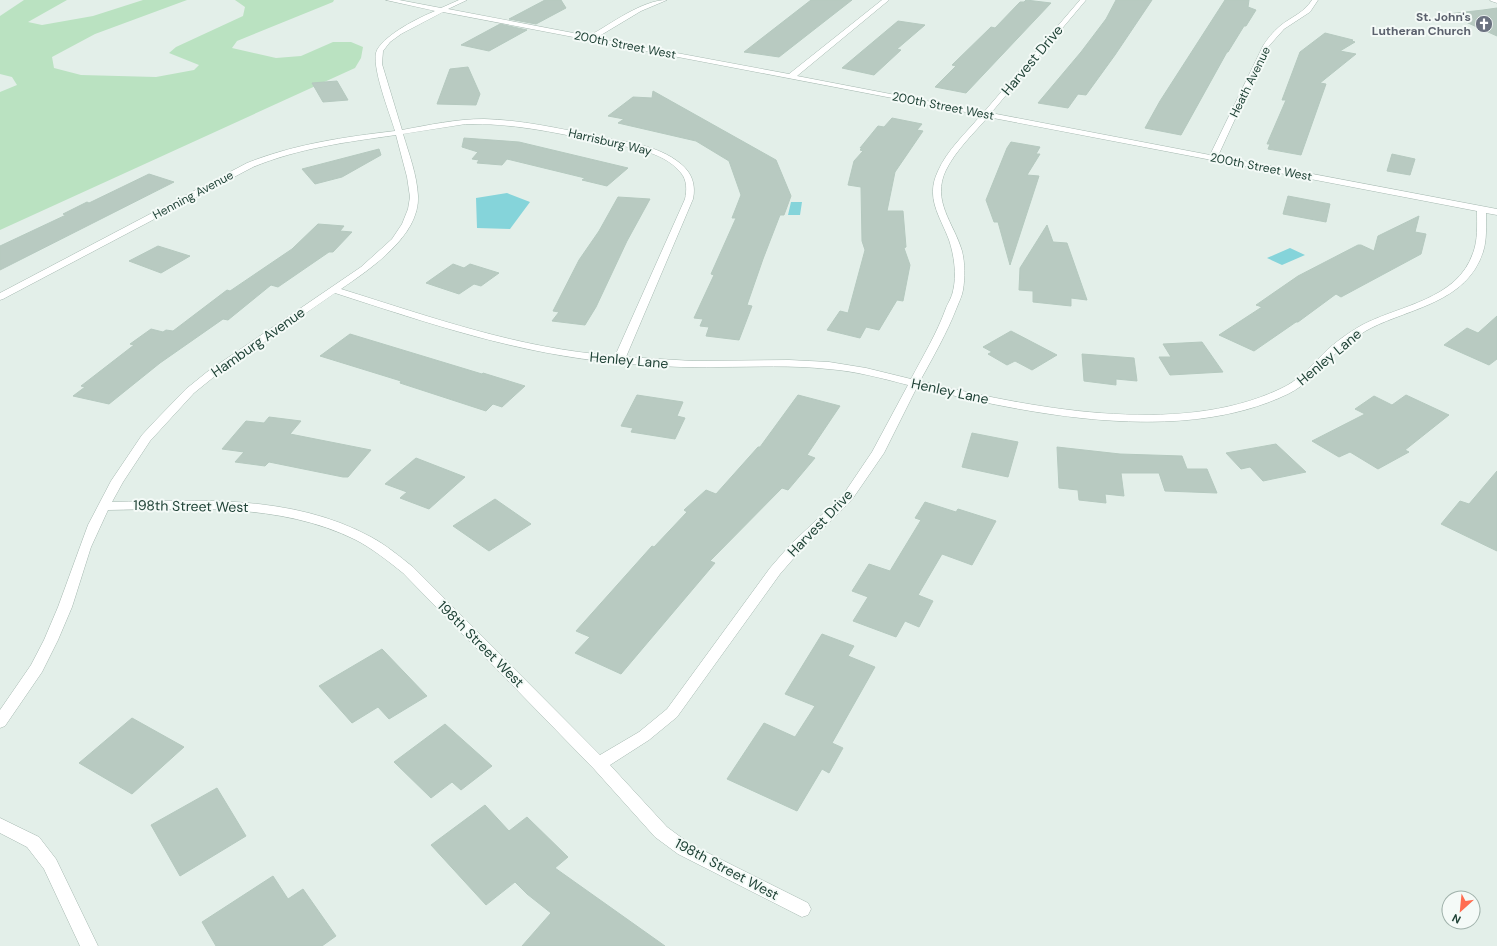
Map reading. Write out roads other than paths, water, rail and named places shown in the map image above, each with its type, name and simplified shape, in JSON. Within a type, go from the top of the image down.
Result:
[{"type":"street","name":"200th Street West","points":[[389,0],[1497,212]]},
{"type":"street","name":"Hamburg Avenue","points":[[0,722],[36,668],[51,640],[65,607],[94,525],[117,481],[146,438],[190,391],[236,357],[364,269],[396,241],[406,224],[412,209],[414,196],[399,132],[378,64],[380,51],[388,41],[398,33],[464,0]]},
{"type":"street","points":[[590,38],[639,10],[664,0]]},
{"type":"street","points":[[792,76],[886,0]]},
{"type":"street","name":"Harvest Drive","points":[[599,764],[644,736],[672,713],[776,571],[795,548],[847,498],[878,453],[947,319],[958,291],[959,264],[953,239],[938,207],[938,179],[946,162],[1083,0]]},
{"type":"street","name":"Heath Avenue","points":[[1213,158],[1265,47],[1277,32],[1301,17],[1313,6],[1316,0]]},
{"type":"street","points":[[1493,0],[1497,2]]},
{"type":"street","name":"Harrisburg Way","points":[[399,132],[465,122],[512,122],[647,150],[666,158],[681,168],[689,180],[691,193],[619,360]]},
{"type":"street","name":"Henning Avenue","points":[[0,297],[265,158],[310,145],[399,132]]},
{"type":"street","name":"Henley Lane","points":[[335,290],[462,331],[557,352],[619,360],[685,364],[817,364],[861,370],[964,395],[1036,408],[1146,418],[1198,415],[1222,411],[1284,392],[1307,378],[1332,352],[1359,331],[1371,324],[1438,297],[1459,282],[1474,264],[1478,256],[1480,247],[1482,209]]},
{"type":"street","name":"198th Street West","points":[[105,506],[248,506],[286,512],[312,519],[360,536],[384,551],[408,570],[599,764],[660,832],[684,849],[802,909]]},
{"type":"street","points":[[0,825],[33,842],[50,864],[89,946]]},
{"type":"water","points":[[507,193],[530,202],[510,229],[477,228],[476,198]]},
{"type":"water","points":[[791,202],[802,202],[800,215],[788,215]]},
{"type":"water","points":[[1290,248],[1305,255],[1282,265],[1267,258]]},
{"type":"place","name":"St. John's Lutheran Church","points":[[1484,24]]}]
